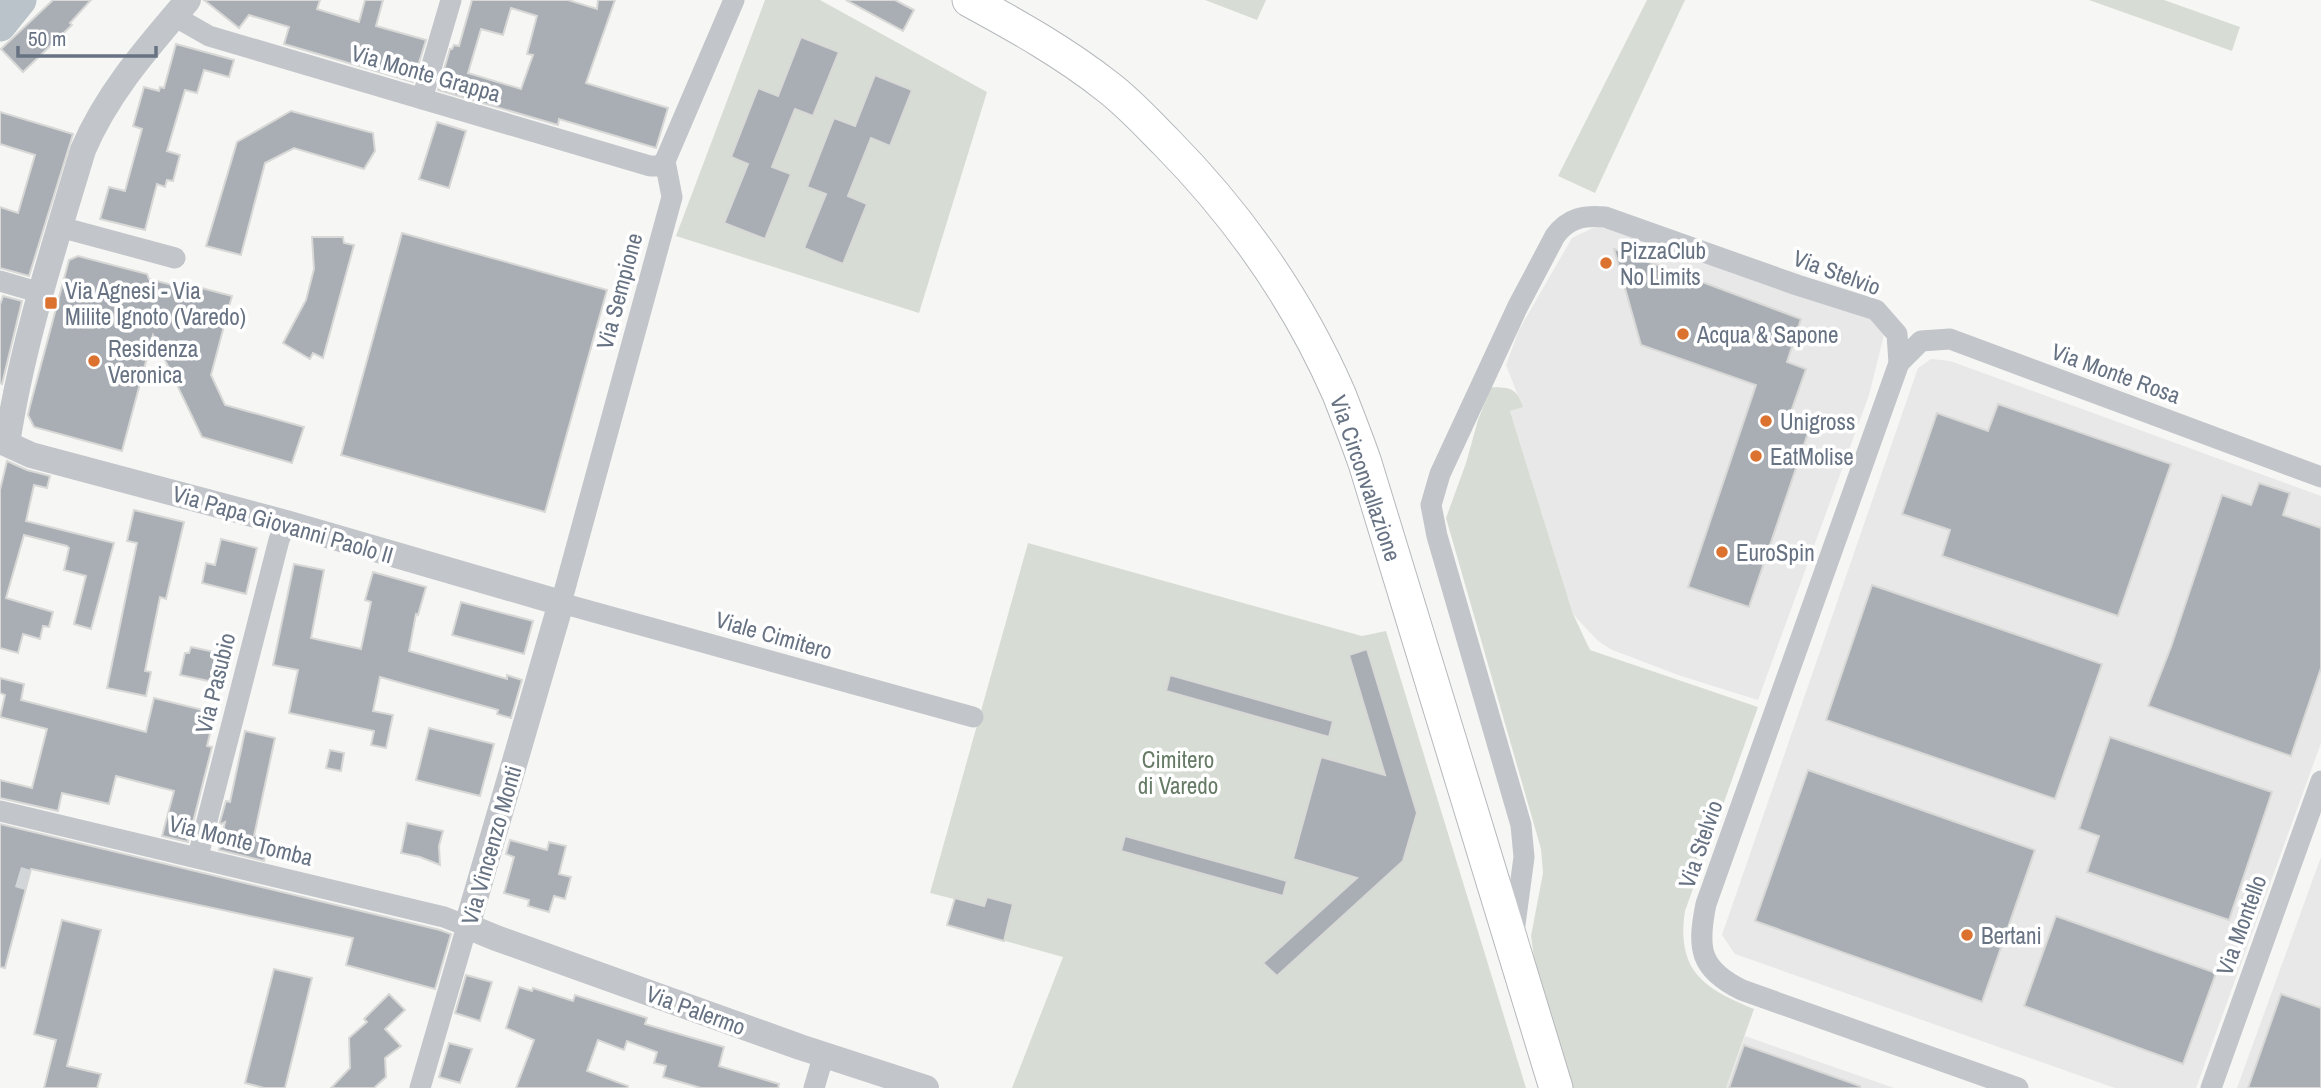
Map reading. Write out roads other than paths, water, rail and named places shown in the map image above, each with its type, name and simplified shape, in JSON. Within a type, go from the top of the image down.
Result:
[{"type":"main road","name":"Via Circonvallazione","points":[[969,0],[1068,58],[1109,88],[1147,122],[1227,210],[1267,265],[1304,324],[1338,393],[1366,463],[1556,1088]]},
{"type":"street","points":[[422,99],[451,0]]},
{"type":"street","points":[[665,161],[734,0]]},
{"type":"street","points":[[4,437],[41,293],[83,150],[118,85],[181,8]]},
{"type":"street","name":"Via Monte Grappa","points":[[181,8],[205,35],[650,166],[659,166],[665,161]]},
{"type":"street","name":"Via Sempione","points":[[561,603],[672,197],[665,161]]},
{"type":"street","name":"Via Stelvio","points":[[1512,942],[1524,857],[1521,825],[1437,536],[1432,505],[1443,466],[1518,306],[1555,236],[1562,226],[1573,219],[1588,215],[1605,217],[1797,285],[1877,310],[1897,334],[1899,363],[1706,904],[1701,945],[1708,964],[1719,979],[1742,990],[2018,1088]]},
{"type":"street","points":[[60,227],[175,258]]},
{"type":"street","points":[[0,281],[41,293]]},
{"type":"street","name":"Via Monte Rosa","points":[[1899,363],[1921,341],[1950,339],[2321,477]]},
{"type":"street","name":"Via Papa Giovanni Paolo II","points":[[4,437],[31,456],[286,523],[561,603]]},
{"type":"street","name":"Via Pasubio","points":[[198,856],[279,540],[286,523]]},
{"type":"street","name":"Viale Cimitero","points":[[561,603],[973,717]]},
{"type":"street","name":"Via Vincenzo Monti","points":[[420,1088],[561,603]]},
{"type":"street","name":"Via Montello","points":[[2211,1088],[2321,781]]},
{"type":"street","name":"Via Monte Tomba","points":[[0,811],[198,856],[444,917],[467,926]]},
{"type":"street","name":"Via Palermo","points":[[467,926],[926,1088]]},
{"type":"street","points":[[814,1088],[824,1054]]},
{"type":"waterway","points":[[0,25],[20,0]]},
{"type":"tunnel","points":[[18,877],[28,880]]},
{"type":"place","name":"PizzaClub No Limits","points":[[1606,263]]},
{"type":"place","name":"Via Agnesi - Via Milite Ignoto (Varedo)","points":[[51,303]]},
{"type":"place","name":"Acqua & Sapone","points":[[1683,334]]},
{"type":"place","name":"Residenza Veronica","points":[[94,361]]},
{"type":"place","name":"Unigross","points":[[1766,421]]},
{"type":"place","name":"EatMolise","points":[[1756,456]]},
{"type":"place","name":"EuroSpin","points":[[1722,552]]},
{"type":"place","name":"Bertani","points":[[1967,935]]},
{"type":"park label","name":"Cimitero di Varedo","points":[[1178,772]]}]
